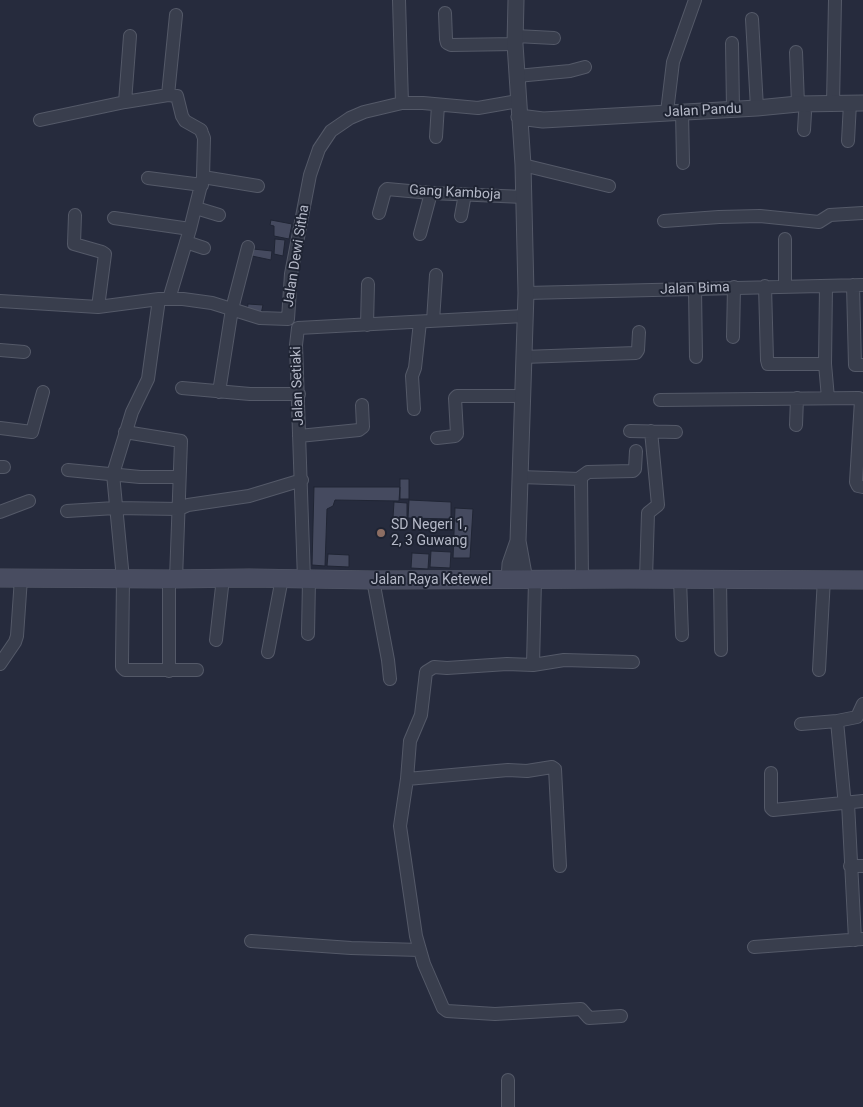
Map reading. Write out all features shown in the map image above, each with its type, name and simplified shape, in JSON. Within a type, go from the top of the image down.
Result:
[{"type":"main road","name":"Jalan Raya Ketewel","points":[[0,578],[282,578],[307,580],[824,578],[863,580]]},
{"type":"street","points":[[399,0],[402,103]]},
{"type":"street","points":[[516,0],[515,40],[523,165],[526,293],[518,541],[533,665]]},
{"type":"street","points":[[683,163],[674,112],[673,62],[695,0]]},
{"type":"street","points":[[833,104],[835,0]]},
{"type":"street","points":[[445,12],[446,39],[447,43],[451,45],[554,38]]},
{"type":"street","points":[[168,95],[176,15]]},
{"type":"street","points":[[752,19],[757,108]]},
{"type":"street","points":[[125,102],[130,36]]},
{"type":"street","points":[[732,43],[733,109]]},
{"type":"street","points":[[796,52],[804,130]]},
{"type":"street","points":[[517,76],[570,71],[585,67]]},
{"type":"street","points":[[40,120],[168,95],[177,96],[185,121],[201,130],[204,138],[202,181],[196,208],[186,242],[164,299],[148,379],[132,412],[113,474],[123,579],[122,667],[125,670],[197,670]]},
{"type":"street","name":"Jalan Dewi Sitha","points":[[0,301],[98,307],[164,299],[202,301],[260,318],[288,319],[291,274],[310,176],[319,149],[331,131],[350,118],[364,112],[402,103],[478,108],[518,101]]},
{"type":"street","points":[[848,142],[857,103]]},
{"type":"street","name":"Jalan Pandu","points":[[519,117],[543,120],[733,109],[802,109],[833,104],[857,103]]},
{"type":"street","points":[[436,137],[438,105]]},
{"type":"street","name":"Jalan Pandu","points":[[521,133],[543,120]]},
{"type":"street","points":[[523,165],[609,186]]},
{"type":"street","points":[[148,178],[258,186]]},
{"type":"street","name":"Gang Kamboja","points":[[379,213],[386,189],[524,197]]},
{"type":"street","points":[[420,234],[431,193]]},
{"type":"street","points":[[461,216],[465,194]]},
{"type":"street","points":[[196,208],[219,215]]},
{"type":"street","points":[[664,221],[760,216],[819,222],[830,215],[863,213]]},
{"type":"street","points":[[75,215],[74,244],[105,254],[98,307]]},
{"type":"street","points":[[114,218],[190,229]]},
{"type":"street","points":[[785,239],[785,286]]},
{"type":"street","points":[[186,242],[204,248]]},
{"type":"street","points":[[218,392],[232,309],[248,247]]},
{"type":"street","points":[[414,409],[412,376],[427,321],[436,275]]},
{"type":"street","points":[[367,325],[368,284]]},
{"type":"street","points":[[858,285],[855,365],[863,365]]},
{"type":"street","name":"Jalan Bima","points":[[526,293],[858,285]]},
{"type":"street","points":[[765,286],[768,364],[825,364]]},
{"type":"street","points":[[826,286],[825,364],[828,398]]},
{"type":"street","points":[[733,337],[734,287]]},
{"type":"street","points":[[695,288],[696,357]]},
{"type":"street","name":"Jalan Setiaki","points":[[308,634],[296,345],[298,328],[524,316]]},
{"type":"street","points":[[288,319],[298,328]]},
{"type":"street","points":[[523,356],[636,352],[638,350],[639,332]]},
{"type":"street","points":[[0,350],[24,352]]},
{"type":"street","points":[[182,388],[218,392],[299,394]]},
{"type":"street","points":[[0,428],[32,432],[43,392]]},
{"type":"street","points":[[437,438],[455,436],[457,434],[455,398],[457,396],[522,396]]},
{"type":"street","points":[[796,425],[797,398]]},
{"type":"street","points":[[660,400],[857,398],[861,400],[856,482],[860,487]]},
{"type":"street","points":[[299,436],[358,430],[363,426],[362,405]]},
{"type":"street","points":[[630,431],[676,432]]},
{"type":"street","points":[[646,579],[648,514],[658,505],[651,431]]},
{"type":"street","points":[[125,432],[180,440],[179,509],[173,579],[169,671]]},
{"type":"street","points":[[582,579],[580,479],[588,472],[633,471],[635,469],[636,451]]},
{"type":"street","points":[[68,470],[140,477],[179,477]]},
{"type":"street","points":[[520,477],[580,479]]},
{"type":"street","points":[[67,511],[115,508],[179,509],[188,505],[250,496],[302,480]]},
{"type":"street","points":[[0,512],[29,501]]},
{"type":"street","points":[[0,664],[16,642],[21,578]]},
{"type":"street","points":[[216,640],[223,578]]},
{"type":"street","points":[[268,652],[282,578]]},
{"type":"street","points":[[820,670],[824,578]]},
{"type":"street","points":[[680,579],[682,635]]},
{"type":"street","points":[[720,579],[720,650]]},
{"type":"street","points":[[373,580],[390,679]]},
{"type":"street","points":[[621,1016],[589,1018],[581,1009],[496,1014],[447,1011],[440,1003],[420,950],[401,835],[401,816],[407,779],[410,741],[421,715],[426,672],[434,666],[446,668],[507,664],[533,665],[564,660],[634,662]]},
{"type":"street","points":[[801,724],[857,718],[863,704]]},
{"type":"street","points":[[754,947],[859,939],[856,866],[847,803],[844,796],[837,721]]},
{"type":"street","points":[[407,779],[508,770],[527,771],[552,767],[555,769],[560,866]]},
{"type":"street","points":[[771,773],[772,810],[863,801]]},
{"type":"street","points":[[251,941],[352,948],[420,950]]},
{"type":"street","points":[[508,1080],[508,1107]]},
{"type":"building","points":[[271,220],[292,224],[289,239],[274,236],[274,226],[270,225]]},
{"type":"building","points":[[275,239],[285,240],[283,256],[274,254]]},
{"type":"building","points":[[253,249],[272,251],[271,260],[252,256]]},
{"type":"building","points":[[248,304],[263,305],[261,314],[247,311]]},
{"type":"building","points":[[400,479],[409,479],[409,499],[400,499]]},
{"type":"building","points":[[314,487],[400,487],[399,501],[335,500],[333,506],[327,509],[325,566],[312,565]]},
{"type":"building","points":[[409,500],[451,502],[451,519],[408,518]]},
{"type":"building","points":[[394,502],[407,503],[407,518],[393,518]]},
{"type":"building","points":[[455,508],[473,509],[470,558],[453,558]]},
{"type":"building","points":[[431,551],[451,552],[450,568],[430,567]]},
{"type":"building","points":[[412,553],[429,554],[428,569],[411,568]]},
{"type":"building","points":[[328,554],[349,555],[349,567],[327,566]]},
{"type":"place","name":"SD Negeri 1, 2, 3 Guwang","points":[[381,533]]}]
